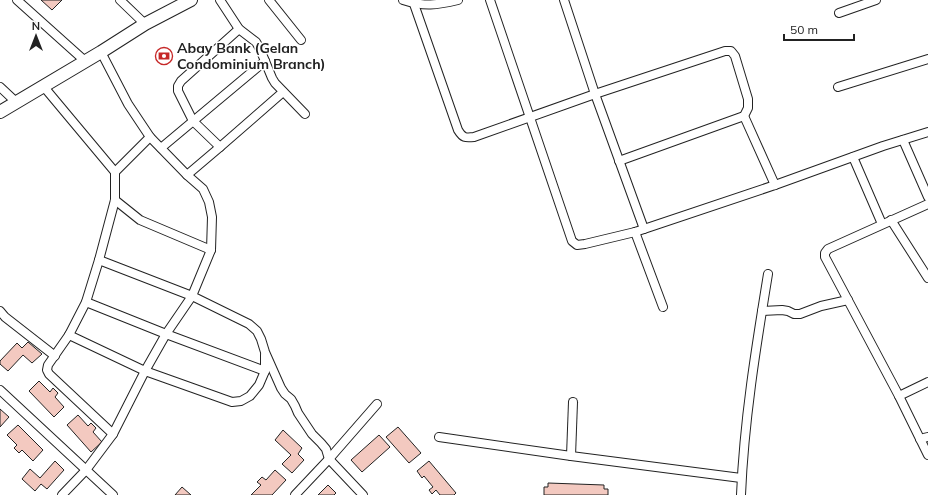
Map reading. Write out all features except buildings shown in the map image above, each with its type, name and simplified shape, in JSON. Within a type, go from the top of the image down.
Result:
[{"type":"street","points":[[17,0],[85,61]]},
{"type":"street","points":[[120,0],[145,24]]},
{"type":"street","points":[[0,112],[44,87],[145,24],[191,0]]},
{"type":"street","points":[[220,0],[239,29],[256,42],[272,78],[283,92],[305,114]]},
{"type":"street","points":[[269,0],[301,40]]},
{"type":"street","points":[[403,0],[414,4],[430,5],[458,0]]},
{"type":"street","points":[[490,0],[572,241],[577,245],[635,232],[928,132]]},
{"type":"street","points":[[564,0],[595,94],[644,229]]},
{"type":"street","points":[[838,12],[876,0]]},
{"type":"street","points":[[414,4],[458,130],[462,136],[466,138],[474,137],[530,118],[595,94],[725,50],[731,51],[735,56],[748,100],[748,108],[744,116],[619,161]]},
{"type":"street","points":[[220,148],[193,121],[178,91],[178,86],[239,29]]},
{"type":"street","points":[[62,495],[86,470],[113,434],[145,371],[166,334],[192,296],[211,250],[212,217],[209,202],[204,189],[150,137],[128,104],[101,52]]},
{"type":"street","points":[[838,87],[928,59]]},
{"type":"street","points":[[161,148],[265,61]]},
{"type":"street","points":[[0,87],[16,102]]},
{"type":"street","points":[[44,87],[115,172],[115,200],[86,302],[69,335],[48,365],[47,370],[49,374],[113,434]]},
{"type":"street","points":[[187,174],[220,148],[283,92]]},
{"type":"street","points":[[744,116],[775,185]]},
{"type":"street","points":[[115,172],[150,137]]},
{"type":"street","points":[[904,140],[928,197]]},
{"type":"street","points":[[853,157],[882,224]]},
{"type":"street","points":[[115,200],[140,220],[211,250]]},
{"type":"street","points":[[928,204],[828,249],[825,253],[898,396],[924,438],[928,455]]},
{"type":"street","points":[[891,220],[928,278]]},
{"type":"street","points":[[635,232],[663,307]]},
{"type":"street","points":[[99,260],[192,296],[249,324],[257,331],[280,388],[295,406],[312,434],[326,449],[329,459],[363,495]]},
{"type":"street","points":[[741,495],[750,390],[768,274]]},
{"type":"street","points":[[762,311],[782,310],[794,314],[800,314],[821,306],[848,300]]},
{"type":"street","points":[[86,302],[265,371]]},
{"type":"street","points":[[0,311],[5,317],[55,356]]},
{"type":"street","points":[[69,335],[145,371],[232,402],[241,402],[250,396],[259,385],[265,371],[265,352]]},
{"type":"street","points":[[898,396],[928,382]]},
{"type":"street","points":[[0,390],[113,495]]},
{"type":"street","points":[[571,456],[573,402]]},
{"type":"street","points":[[295,495],[377,404]]},
{"type":"street","points":[[439,437],[742,478]]},
{"type":"place","name":"Abay Bank (Gelan Condominium Branch)","points":[[164,56]]}]
